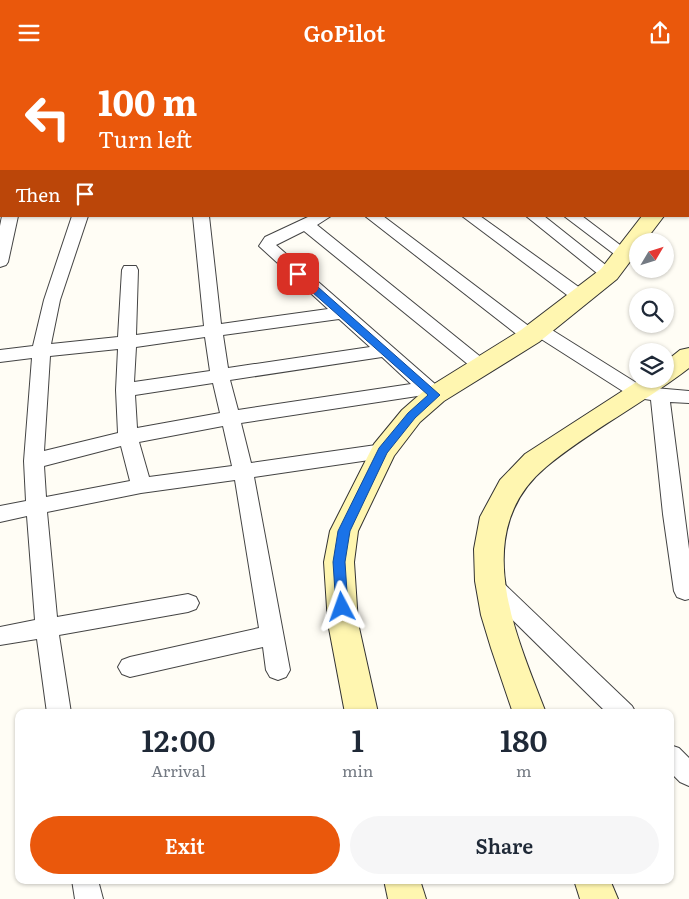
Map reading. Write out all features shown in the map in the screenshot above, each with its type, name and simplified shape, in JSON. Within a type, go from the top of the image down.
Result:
[{"type":"street","points":[[1,256],[10,217]]},
{"type":"street","points":[[57,709],[47,629],[36,507],[34,461],[41,352],[52,300],[80,217]]},
{"type":"street","points":[[201,217],[220,375],[243,471],[278,670]]},
{"type":"street","points":[[374,217],[542,336],[612,376],[629,380]]},
{"type":"street","points":[[471,217],[581,297]]},
{"type":"street","points":[[536,217],[617,264]]},
{"type":"street","points":[[573,217],[617,264]]},
{"type":"street","points":[[34,461],[128,437],[231,418],[431,392],[542,336],[617,264],[652,217]]},
{"type":"street","points":[[431,392],[267,246],[271,240],[316,219],[481,366]]},
{"type":"street","points":[[130,270],[125,390],[128,437],[141,485]]},
{"type":"street","points":[[0,356],[127,342],[342,313]]},
{"type":"street","points":[[125,390],[385,351]]},
{"type":"street","points":[[674,368],[689,355]]},
{"type":"street","points":[[529,709],[502,635],[488,582],[488,555],[492,521],[506,491],[534,462],[650,388]]},
{"type":"street","points":[[655,388],[685,591]]},
{"type":"street","points":[[664,388],[689,397]]},
{"type":"street","points":[[361,709],[343,623],[339,562],[344,531],[382,451],[431,392]]},
{"type":"street","points":[[0,514],[141,485],[382,451]]},
{"type":"street","points":[[488,582],[620,709]]},
{"type":"street","points":[[0,636],[188,603]]},
{"type":"street","points":[[130,667],[272,635]]},
{"type":"street","points":[[674,760],[689,774]]},
{"type":"street","points":[[86,884],[88,899]]},
{"type":"street","points":[[403,884],[407,899]]},
{"type":"street","points":[[593,884],[599,899]]},
{"type":"route","points":[[298,274],[435,395],[411,416],[382,451],[357,500],[344,531],[339,562],[342,607]]}]
